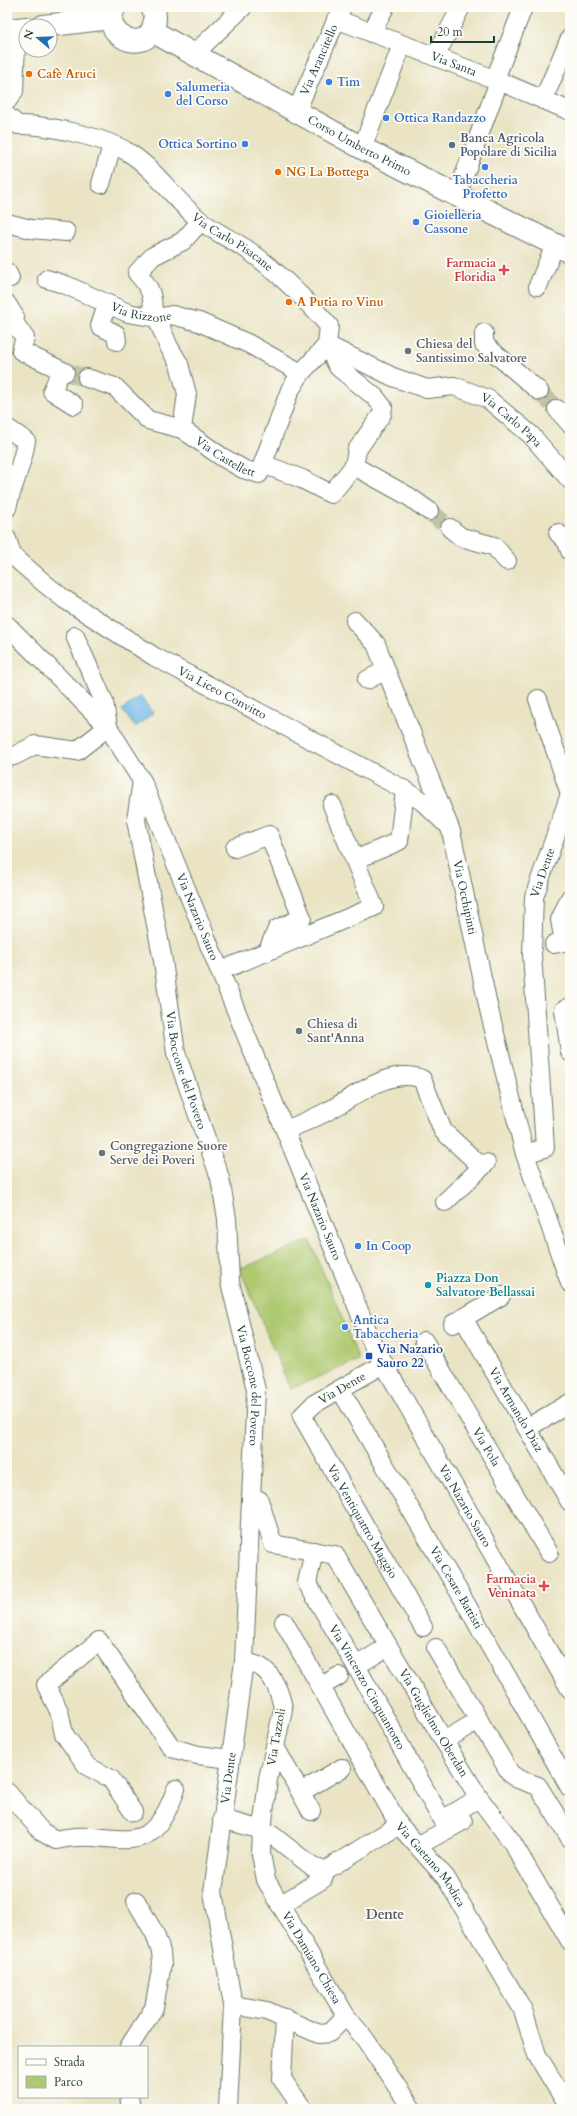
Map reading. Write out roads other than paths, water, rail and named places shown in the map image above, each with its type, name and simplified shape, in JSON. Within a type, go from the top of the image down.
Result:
[{"type":"street","points":[[58,23],[113,13],[117,33],[123,38],[131,41],[142,39],[152,32],[156,22],[155,12],[152,7]]},
{"type":"street","points":[[193,55],[243,7]]},
{"type":"street","points":[[372,33],[385,7]]},
{"type":"street","points":[[435,57],[461,7]]},
{"type":"street","points":[[457,195],[523,8]]},
{"type":"street","name":"Via Santa","points":[[339,13],[372,33],[497,80],[570,111]]},
{"type":"street","name":"Via Arancitello","points":[[296,112],[339,13]]},
{"type":"street","points":[[7,101],[14,91],[16,29]]},
{"type":"street","name":"Corso Umberto Primo","points":[[152,32],[362,148],[563,248]]},
{"type":"street","points":[[543,100],[570,38]]},
{"type":"street","points":[[362,148],[402,45]]},
{"type":"street","name":"Via Carlo Pisacane","points":[[7,116],[18,125],[35,125],[112,145],[126,151],[152,172],[201,221],[252,253],[286,282],[329,326],[327,345]]},
{"type":"street","points":[[101,184],[112,145]]},
{"type":"street","points":[[182,429],[186,394],[179,364],[155,317],[153,300],[149,286],[137,273],[153,256],[183,241],[201,221]]},
{"type":"street","points":[[7,223],[31,229],[66,232]]},
{"type":"street","points":[[538,286],[563,248]]},
{"type":"street","name":"Via Rizzone","points":[[47,279],[128,313],[155,317],[172,315],[199,322],[249,344],[301,373]]},
{"type":"street","points":[[7,304],[15,317],[13,321],[25,338],[21,351],[63,371],[52,391],[74,405]]},
{"type":"street","points":[[107,305],[100,326],[116,334],[117,341]]},
{"type":"street","points":[[484,333],[484,344],[538,391]]},
{"type":"street","points":[[263,464],[302,479],[331,494],[354,466],[357,450],[382,414],[383,407],[375,397],[338,367],[327,345]]},
{"type":"street","name":"Via Castellett","points":[[88,378],[115,386],[148,420],[182,429],[243,468],[259,474],[290,390],[301,373],[327,345]]},
{"type":"street","name":"Via Carlo Papa","points":[[327,345],[392,377],[438,394],[454,386],[488,399],[531,435],[570,480]]},
{"type":"street","points":[[557,409],[570,424]]},
{"type":"street","points":[[7,428],[26,441],[24,454],[9,489],[7,508]]},
{"type":"street","points":[[354,466],[408,496],[429,512]]},
{"type":"street","points":[[450,528],[461,537],[494,546],[507,561]]},
{"type":"street","points":[[558,534],[567,542],[570,552]]},
{"type":"street","name":"Via Liceo Convitto","points":[[7,539],[12,554],[54,591],[155,657],[405,790],[423,802],[451,831]]},
{"type":"street","name":"Via Occhipinti","points":[[355,621],[376,644],[451,831],[489,1010],[525,1154],[570,1283]]},
{"type":"street","points":[[7,625],[108,727]]},
{"type":"street","points":[[75,636],[104,702],[108,727]]},
{"type":"street","points":[[367,680],[386,670]]},
{"type":"street","points":[[538,699],[570,794]]},
{"type":"street","points":[[7,757],[14,756],[35,745],[77,751],[108,727]]},
{"type":"street","name":"Via Nazario Sauro","points":[[108,727],[142,781],[373,1345],[570,1689]]},
{"type":"street","name":"Via Boccone del Povero","points":[[142,781],[136,820],[163,961],[176,1053],[220,1178],[227,1219],[230,1282],[256,1390],[251,1500]]},
{"type":"street","points":[[354,860],[399,841],[405,790]]},
{"type":"street","name":"Via Dente","points":[[525,1154],[545,1148],[538,1063],[532,954],[534,897],[570,794]]},
{"type":"street","points":[[220,971],[374,907],[332,805]]},
{"type":"street","points":[[236,848],[269,835],[302,918],[277,928],[266,952]]},
{"type":"street","points":[[554,944],[564,942],[560,920],[570,898]]},
{"type":"street","points":[[570,1007],[564,1010],[570,1052]]},
{"type":"street","points":[[286,1130],[328,1111],[356,1093],[389,1079],[414,1076],[422,1079],[443,1131],[484,1165],[445,1202]]},
{"type":"street","name":"Via Armando Diaz","points":[[501,1296],[458,1321],[527,1428],[570,1502]]},
{"type":"street","name":"Via Pola","points":[[424,1341],[549,1553]]},
{"type":"street","name":"Via Dente","points":[[302,1416],[314,1404],[384,1364]]},
{"type":"street","name":"Via Cesare Battisti","points":[[340,1389],[465,1602],[570,1788]]},
{"type":"street","points":[[527,1428],[570,1403]]},
{"type":"street","name":"Via Ventiquattro Maggio","points":[[302,1416],[423,1627]]},
{"type":"street","name":"Via Dente","points":[[228,2109],[233,2005],[213,1892],[244,1661],[251,1500]]},
{"type":"street","name":"Via Guglielmo Oberdan","points":[[251,1500],[259,1500],[273,1544],[335,1555],[482,1803],[512,1842],[570,1941]]},
{"type":"street","name":"Via Vincenzo Cinquantotto","points":[[314,1551],[307,1583],[356,1666],[442,1820],[482,1803]]},
{"type":"street","name":"Via Gaetano Modica","points":[[284,1622],[399,1825],[419,1845],[446,1878],[523,2010],[537,2055],[570,2109]]},
{"type":"street","points":[[133,1812],[112,1779],[87,1766],[64,1734],[59,1711],[46,1685],[99,1642],[172,1748],[198,1755],[230,1759]]},
{"type":"street","points":[[436,1648],[510,1773],[538,1786],[570,1838]]},
{"type":"street","points":[[356,1666],[379,1652]]},
{"type":"street","name":"Via Tazzoli","points":[[244,1661],[260,1666],[272,1680],[281,1698],[283,1709],[276,1748],[268,1779],[262,1830]]},
{"type":"street","points":[[320,1687],[339,1676]]},
{"type":"street","points":[[444,1740],[479,1720]]},
{"type":"street","points":[[276,1748],[311,1811]]},
{"type":"street","points":[[301,1792],[342,1768]]},
{"type":"street","points":[[7,1792],[42,1832],[56,1840],[73,1835],[116,1840],[140,1837],[153,1830],[163,1820],[169,1809],[176,1788]]},
{"type":"street","points":[[419,1845],[482,1803]]},
{"type":"street","points":[[222,1819],[262,1830],[272,1835],[314,1868],[326,1870]]},
{"type":"street","points":[[280,1905],[323,1879],[326,1870],[399,1825]]},
{"type":"street","name":"Via Damiano Chiesa","points":[[262,1830],[261,1854],[266,1880],[346,2016],[365,2039],[412,2109]]},
{"type":"street","points":[[130,2046],[154,2008],[162,1964],[161,1952],[155,1934],[136,1901]]},
{"type":"street","points":[[233,2005],[267,2011],[286,2018],[319,2034],[329,2032],[346,2016]]},
{"type":"street","points":[[286,2018],[282,2079],[303,2109]]},
{"type":"street","points":[[130,2098],[131,2109]]},
{"type":"water","points":[[140,696],[153,713],[135,727],[122,710]]},
{"type":"tunnel","points":[[65,372],[87,378]]},
{"type":"tunnel","points":[[539,391],[557,409]]},
{"type":"tunnel","points":[[429,511],[450,528]]},
{"type":"place","name":"Cafè Aruci","points":[[29,74]]},
{"type":"place","name":"Tim","points":[[329,82]]},
{"type":"place","name":"Salumeria del Corso","points":[[168,94]]},
{"type":"place","name":"Ottica Randazzo","points":[[386,118]]},
{"type":"place","name":"Ottica Sortino","points":[[245,144]]},
{"type":"place","name":"Banca Agricola Popolare di Sicilia","points":[[452,145]]},
{"type":"place","name":"Tabaccheria Profetto","points":[[485,167]]},
{"type":"place","name":"NG La Bottega","points":[[278,172]]},
{"type":"place","name":"Gioielleria Cassone","points":[[416,222]]},
{"type":"place","name":"Farmacia Floridia","points":[[504,270]]},
{"type":"place","name":"A Putia ro Vinu","points":[[289,302]]},
{"type":"place","name":"Chiesa del Santissimo Salvatore","points":[[408,351]]},
{"type":"place","name":"Chiesa di Sant'Anna","points":[[299,1031]]},
{"type":"place","name":"Congregazione Suore Serve dei Poveri","points":[[102,1153]]},
{"type":"place","name":"In Coop","points":[[358,1246]]},
{"type":"place","name":"Piazza Don Salvatore Bellassai","points":[[428,1285]]},
{"type":"place","name":"Antica Tabaccheria","points":[[345,1327]]},
{"type":"place","name":"Via Nazario Sauro 22","points":[[369,1356]]},
{"type":"place","name":"Farmacia Veninata","points":[[544,1586]]},
{"type":"district","name":"Dente","points":[[385,1914]]}]
